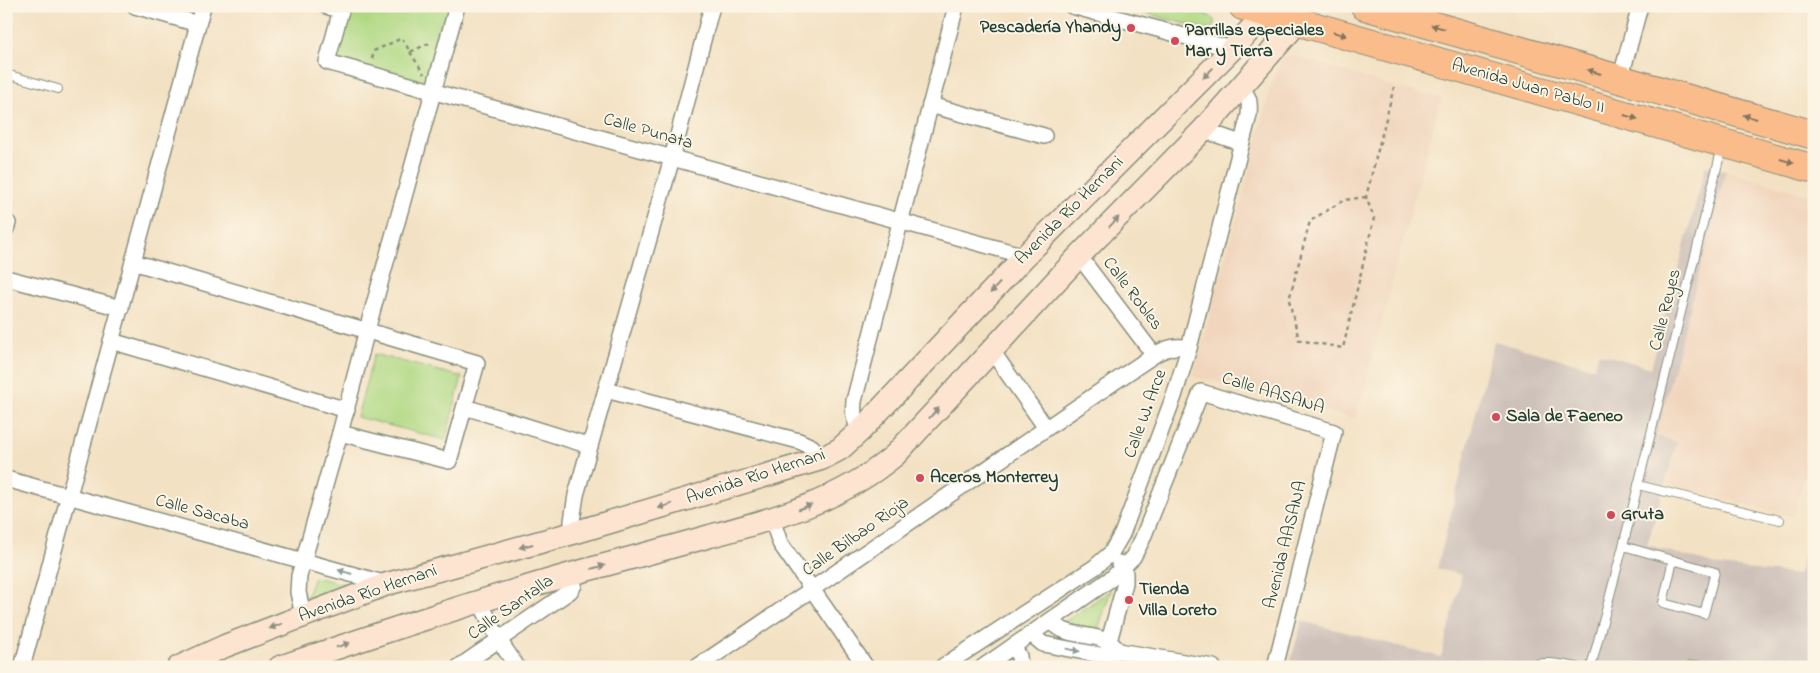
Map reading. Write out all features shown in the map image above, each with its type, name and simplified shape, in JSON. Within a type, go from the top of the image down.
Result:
[{"type":"highway","name":"Avenida Juan Pablo II","points":[[1364,6],[1814,135]]},
{"type":"highway","name":"Avenida Juan Pablo II","points":[[1254,10],[1814,169]]},
{"type":"street","points":[[135,6],[198,24]]},
{"type":"street","points":[[22,667],[203,6]]},
{"type":"street","name":"Calle Punata","points":[[326,6],[341,8],[327,62],[1025,256]]},
{"type":"street","points":[[303,615],[298,592],[299,576],[347,410],[366,330],[457,6]]},
{"type":"street","points":[[573,533],[573,509],[672,158],[712,6]]},
{"type":"street","points":[[861,430],[855,422],[853,414],[854,401],[956,6]]},
{"type":"street","points":[[1072,6],[1232,49]]},
{"type":"street","points":[[1620,80],[1640,6]]},
{"type":"street","name":"Avenida Río Hernani","points":[[179,667],[225,646],[387,584],[573,533],[821,459],[840,449],[861,430],[1025,256],[1232,49],[1254,10]]},
{"type":"street","points":[[280,667],[573,574],[772,520],[820,502],[877,470],[895,455],[1079,256],[1203,130],[1298,22]]},
{"type":"street","name":"Calle W. Arce","points":[[942,667],[1095,567],[1111,553],[1122,534],[1174,396],[1189,348],[1248,115],[1250,101],[1246,93],[1240,88]]},
{"type":"street","points":[[930,105],[1044,136]]},
{"type":"street","points":[[1203,130],[1241,143]]},
{"type":"street","name":"Calle Robles","points":[[1079,256],[1154,355]]},
{"type":"street","points":[[133,262],[477,363],[449,461],[340,433]]},
{"type":"street","points":[[6,278],[121,308]]},
{"type":"street","points":[[111,341],[347,410]]},
{"type":"street","name":"Calle Bilbao Rioja","points":[[697,667],[813,590],[1154,355],[1164,349],[1177,346],[1189,348]]},
{"type":"street","points":[[992,351],[1046,428]]},
{"type":"street","points":[[606,390],[799,441],[812,447],[821,459]]},
{"type":"street","name":"Calle AASANA","points":[[1123,568],[1133,557],[1142,540],[1201,392],[1334,432]]},
{"type":"street","points":[[465,407],[590,446]]},
{"type":"street","name":"Avenida AASANA","points":[[1275,667],[1334,432]]},
{"type":"street","name":"Calle Sacaba","points":[[6,479],[387,584]]},
{"type":"street","points":[[772,520],[780,543],[866,667]]},
{"type":"street","points":[[1031,634],[1043,644],[1100,655],[1110,654],[1114,646],[1125,583],[1123,568],[1111,553]]},
{"type":"street","points":[[982,667],[1112,578],[1123,568]]},
{"type":"street","name":"Calle Santalla","points":[[459,667],[570,591],[574,584],[573,574]]},
{"type":"street","points":[[480,602],[499,640],[517,667]]},
{"type":"street","points":[[1050,621],[1061,631],[1114,646],[1213,667]]},
{"type":"street","points":[[1012,646],[1019,656],[1020,667]]},
{"type":"lane","points":[[6,74],[58,89]]},
{"type":"lane","name":"Calle Reyes","points":[[1591,667],[1723,143]]},
{"type":"lane","points":[[1638,485],[1780,520]]},
{"type":"lane","points":[[1623,546],[1673,560],[1715,572],[1704,614],[1663,603],[1673,560]]},
{"type":"lane","points":[[1529,667],[1533,664],[1556,663],[1577,667]]},
{"type":"path","points":[[370,64],[374,51],[402,38],[425,76]]},
{"type":"path","points":[[410,52],[434,41]]},
{"type":"path","points":[[1366,197],[1344,200],[1310,221],[1288,300],[1299,340],[1343,348],[1374,218],[1366,197],[1394,87]]},
{"type":"shaded area","points":[[1291,55],[1394,87],[1441,98],[1356,419],[1193,376],[1244,192],[1269,93],[1279,63],[1286,56]]},
{"type":"shaded area","points":[[1706,166],[1726,171],[1656,436],[1677,442],[1647,545],[1720,566],[1798,575],[1809,538],[1814,535],[1814,667],[1289,667],[1302,621],[1441,657],[1462,575],[1437,569],[1494,341],[1594,368],[1599,353],[1651,368]]},
{"type":"shaded area","points":[[1726,171],[1814,197],[1814,441],[1793,517],[1666,483],[1677,442],[1656,437]]},
{"type":"green space","points":[[349,6],[451,6],[429,88],[333,62]]},
{"type":"green space","points":[[1119,6],[1173,6],[1210,16],[1214,20],[1214,26],[1209,30]]},
{"type":"green space","points":[[374,354],[462,377],[445,440],[357,417]]},
{"type":"green space","points":[[314,577],[348,585],[305,601]]},
{"type":"green space","points":[[1111,590],[1097,632],[1060,625]]},
{"type":"green space","points":[[1690,653],[1738,667],[1687,667]]},
{"type":"place","name":"Pescadería Yhandy","points":[[1131,28]]},
{"type":"place","name":"Parrillas especiales Mar y Tierra","points":[[1175,41]]},
{"type":"place","name":"Sala de Faeneo","points":[[1496,417]]},
{"type":"place","name":"Aceros Monterrey","points":[[920,478]]},
{"type":"place","name":"Gruta","points":[[1611,515]]},
{"type":"place","name":"Tienda Villa Loreto","points":[[1129,600]]}]
